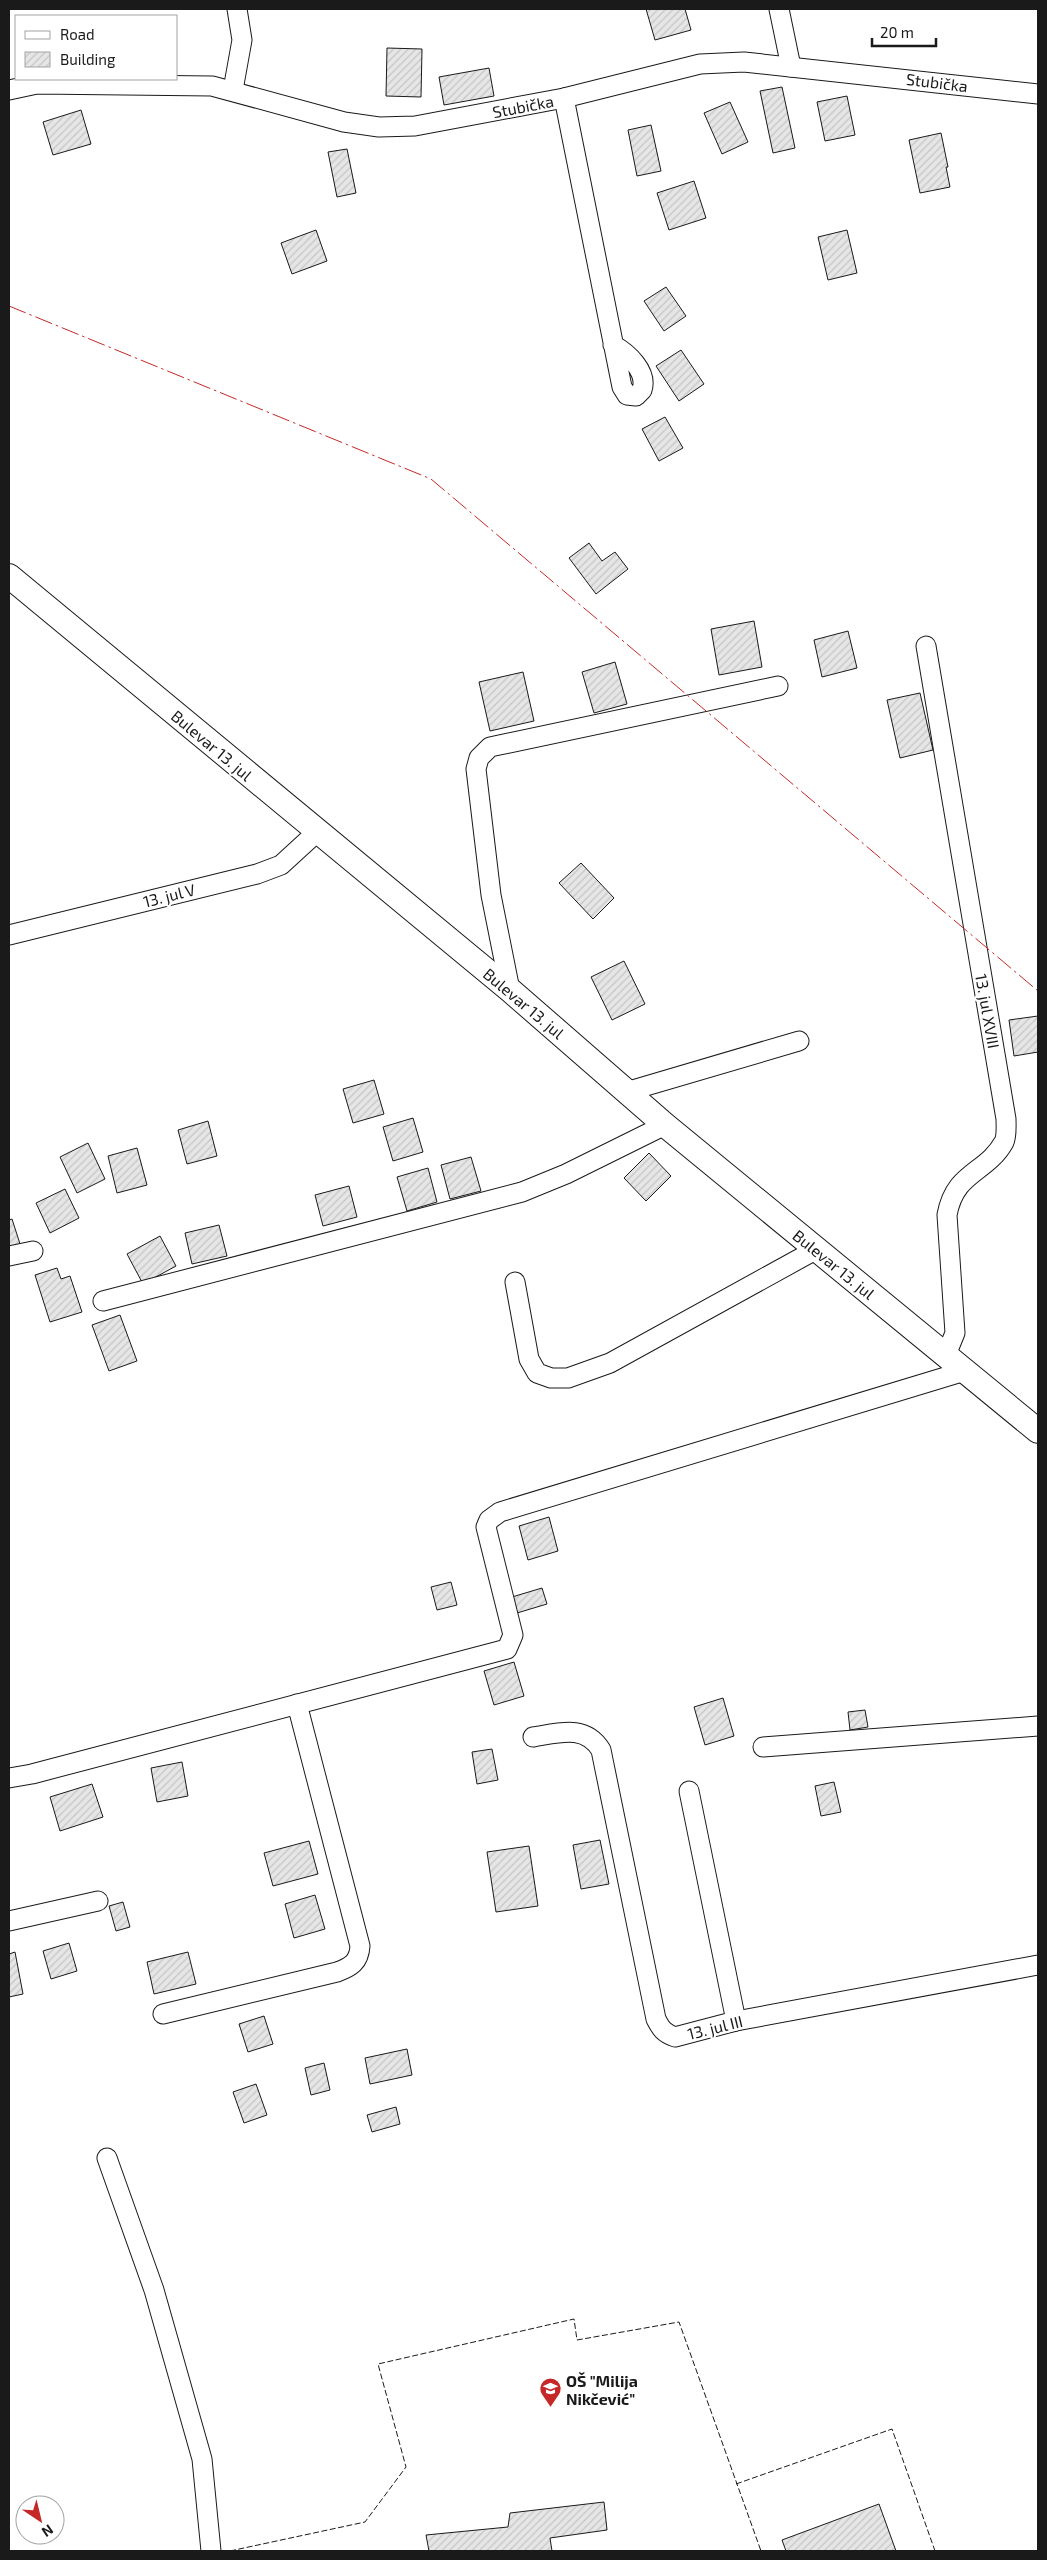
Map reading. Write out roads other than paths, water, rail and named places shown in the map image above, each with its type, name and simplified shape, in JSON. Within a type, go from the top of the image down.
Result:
[{"type":"street","points":[[232,90],[242,40],[237,9]]},
{"type":"street","points":[[779,9],[791,67]]},
{"type":"street","name":"Stubička","points":[[9,90],[37,84],[212,86],[344,122],[379,127],[415,126],[564,98],[700,64],[744,62],[1038,94]]},
{"type":"street","points":[[564,98],[613,345]]},
{"type":"street","name":"Bulevar 13. jul","points":[[9,576],[510,990],[629,1091],[665,1125],[1038,1431]]},
{"type":"street","name":"13. jul XVIII","points":[[926,646],[1006,1118],[1005,1141],[994,1154],[956,1188],[950,1201],[947,1215],[955,1333],[946,1355]]},
{"type":"street","points":[[510,990],[491,895],[476,770],[479,758],[490,747],[778,686]]},
{"type":"street","name":"13. jul V","points":[[9,935],[257,874],[281,865],[317,832]]},
{"type":"street","points":[[629,1091],[799,1041]]},
{"type":"street","points":[[103,1301],[522,1192],[566,1174],[665,1125]]},
{"type":"street","points":[[515,1282],[529,1359],[537,1372],[551,1378],[568,1378],[610,1363],[816,1249]]},
{"type":"street","points":[[9,1256],[33,1251]]},
{"type":"street","points":[[9,1778],[32,1774],[507,1649],[513,1635],[486,1528],[489,1520],[500,1512],[966,1371]]},
{"type":"street","points":[[163,2014],[337,1972],[349,1968],[359,1957],[360,1946],[297,1704]]},
{"type":"street","points":[[763,1747],[1038,1726]]},
{"type":"street","name":"13. jul III","points":[[533,1737],[575,1731],[594,1739],[601,1750],[656,2019],[661,2029],[675,2037],[736,2021],[1038,1965]]},
{"type":"street","points":[[689,1791],[736,2021]]},
{"type":"street","points":[[9,1921],[98,1901]]},
{"type":"street","points":[[107,2158],[154,2290],[202,2459],[211,2551]]},
{"type":"place","name":"OŠ \"Milija Nikčević\"","points":[[550,2408]]}]
